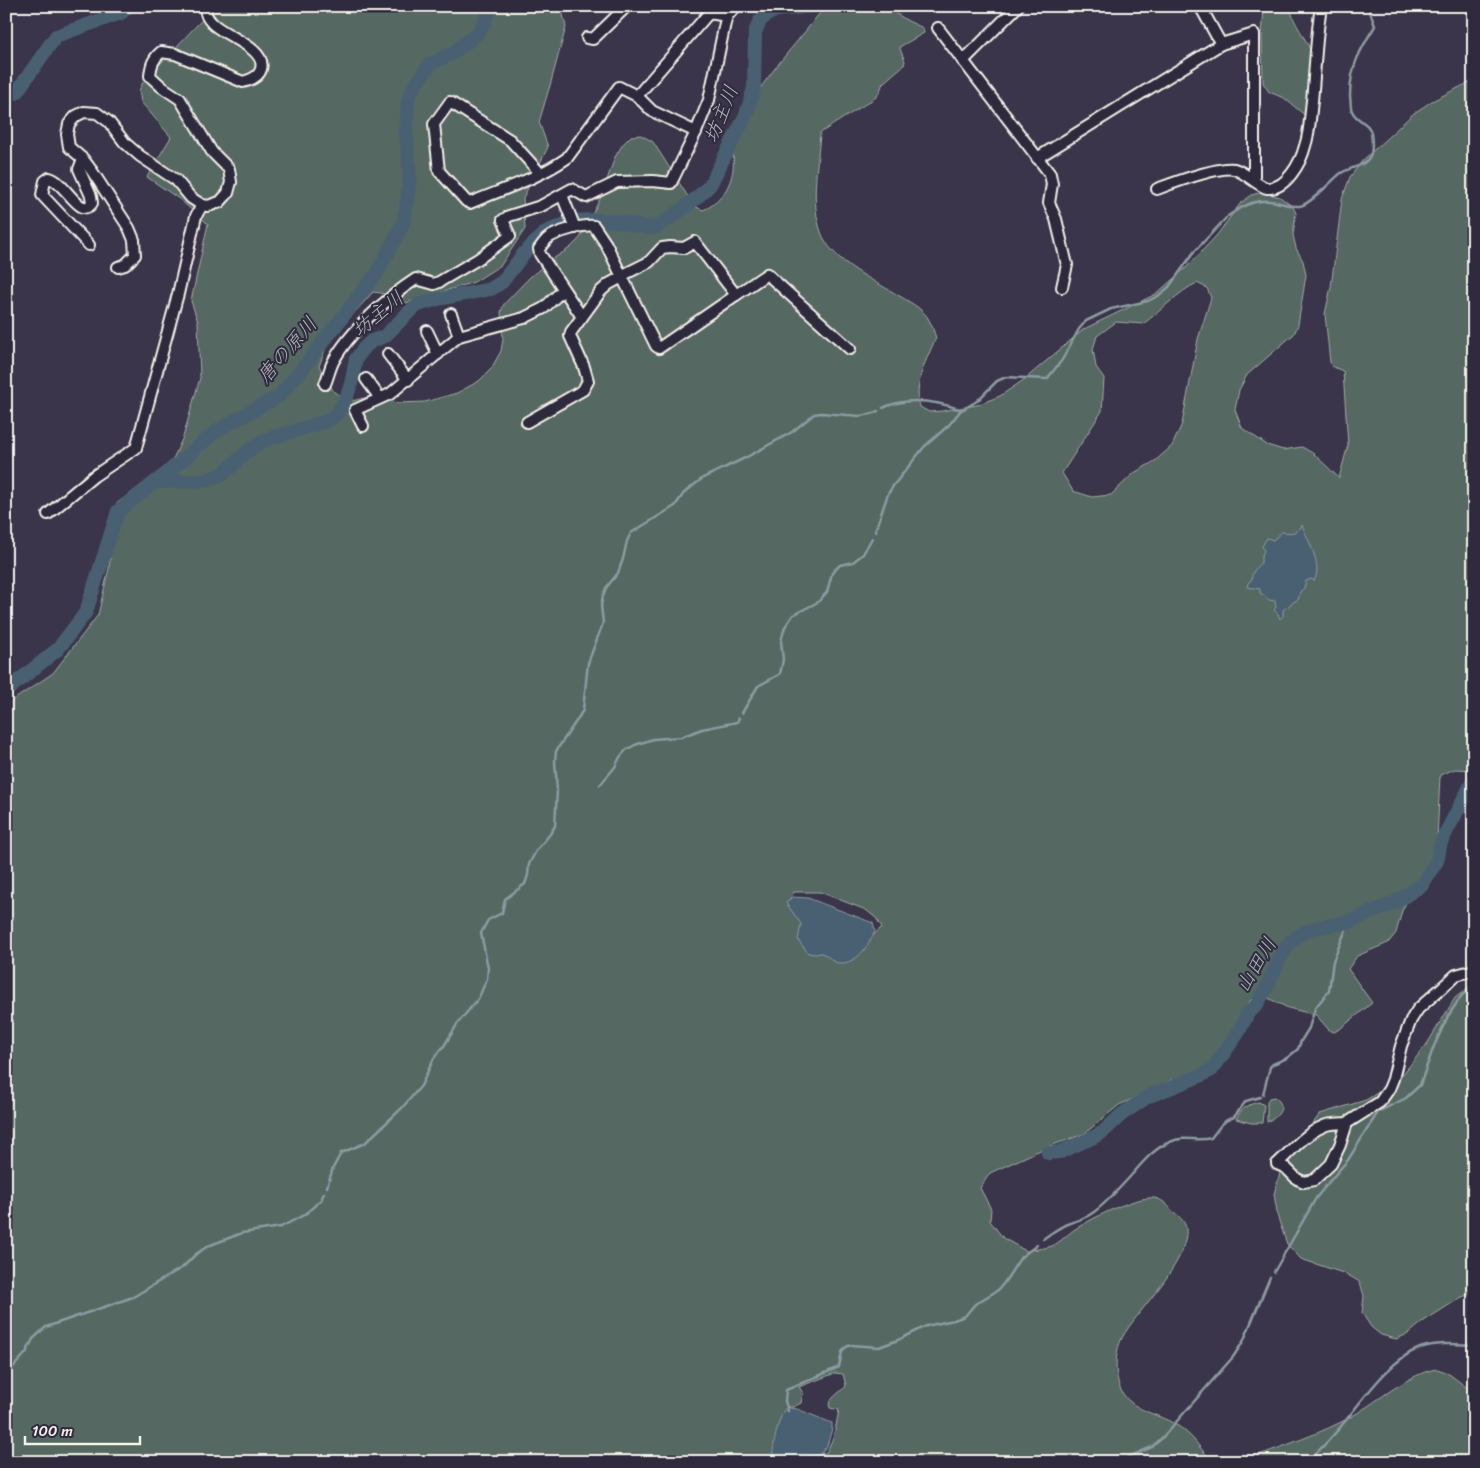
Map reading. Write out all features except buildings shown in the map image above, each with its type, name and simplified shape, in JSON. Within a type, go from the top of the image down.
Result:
[{"type":"street","points":[[118,267],[125,265],[134,255],[134,240],[129,228],[83,159],[68,147],[67,134],[69,124],[76,116],[84,112],[97,113],[109,122],[125,143],[140,156],[176,180],[191,198],[202,205],[208,206],[220,202],[228,193],[231,182],[229,169],[212,152],[180,99],[150,76],[155,57],[161,52],[175,54],[243,82],[253,79],[259,74],[262,66],[261,58],[256,52],[214,25],[206,16],[205,6]]},
{"type":"street","points":[[587,38],[593,39],[627,6]]},
{"type":"street","points":[[325,384],[333,362],[347,342],[398,290],[416,279],[434,284],[439,282],[506,239],[510,236],[502,220],[541,206],[572,188],[586,197],[618,182],[628,180],[672,183],[709,100],[727,16],[736,6]]},
{"type":"street","points":[[963,61],[1018,6]]},
{"type":"street","points":[[1200,6],[1221,44]]},
{"type":"street","points":[[1157,190],[1204,174],[1234,169],[1254,179],[1264,188],[1273,188],[1288,178],[1300,159],[1309,130],[1321,6]]},
{"type":"street","points":[[637,96],[709,13],[727,16]]},
{"type":"street","points":[[938,28],[1050,174],[1052,184],[1049,203],[1056,219],[1067,265],[1062,287]]},
{"type":"street","points":[[1037,158],[1221,44],[1254,34],[1254,179]]},
{"type":"street","points":[[540,173],[510,140],[450,102],[434,124],[439,172],[470,203],[526,181],[567,158],[619,87],[637,96],[652,111],[696,132]]},
{"type":"street","points":[[83,159],[79,169],[91,196],[92,203],[90,207],[79,206],[55,179],[49,178],[45,181],[42,195],[89,245]]},
{"type":"street","points":[[562,194],[575,228]]},
{"type":"street","points":[[48,514],[94,476],[136,448],[178,294],[196,216],[202,205]]},
{"type":"street","points":[[582,317],[540,254],[539,249],[547,239],[575,228],[590,225],[599,230],[656,346],[660,348],[767,274],[850,349]]},
{"type":"street","points":[[527,422],[583,390],[588,381],[570,336],[571,332],[601,291],[609,284],[649,262],[662,248],[684,248],[695,242],[736,295]]},
{"type":"street","points":[[363,426],[354,410],[390,394],[459,336],[524,318],[544,308],[563,290]]},
{"type":"street","points":[[451,314],[459,336]]},
{"type":"street","points":[[427,331],[438,354]]},
{"type":"street","points":[[388,354],[408,380]]},
{"type":"street","points":[[366,379],[380,398]]},
{"type":"street","points":[[1347,1123],[1340,1146],[1331,1164],[1314,1180],[1304,1182],[1297,1179],[1286,1168],[1278,1164],[1315,1130],[1324,1126],[1347,1123],[1380,1102],[1389,1089],[1411,1020],[1418,1009],[1456,975],[1474,970]]},
{"type":"green space","points":[[215,6],[561,6],[566,27],[539,122],[548,147],[523,198],[525,229],[501,265],[474,282],[406,303],[381,293],[373,292],[328,342],[319,366],[334,392],[352,401],[368,397],[399,403],[425,402],[457,393],[479,381],[491,369],[501,351],[503,339],[501,312],[504,304],[529,278],[548,262],[570,248],[580,238],[601,197],[615,157],[623,144],[631,136],[641,135],[653,142],[694,206],[703,210],[709,207],[719,199],[730,182],[733,169],[735,135],[742,118],[775,68],[825,6],[884,6],[923,28],[924,33],[901,46],[900,49],[905,61],[904,65],[883,83],[875,98],[820,133],[815,195],[816,208],[821,232],[826,243],[834,253],[868,278],[907,300],[927,316],[936,338],[922,371],[918,389],[920,407],[929,412],[942,411],[977,405],[1000,396],[1025,379],[1084,329],[1156,294],[1188,266],[1217,235],[1240,204],[1251,195],[1263,192],[1280,197],[1293,207],[1296,213],[1293,235],[1306,275],[1298,325],[1294,334],[1247,375],[1239,390],[1235,410],[1242,428],[1267,445],[1283,450],[1302,447],[1314,454],[1339,478],[1348,445],[1343,371],[1333,367],[1330,362],[1325,314],[1331,287],[1342,199],[1350,177],[1362,161],[1414,113],[1432,101],[1474,80],[1474,770],[1455,769],[1440,775],[1436,863],[1432,875],[1426,881],[1414,887],[1402,911],[1396,933],[1388,943],[1357,956],[1348,969],[1372,1003],[1340,1029],[1334,1032],[1329,1030],[1316,1015],[1288,1008],[1258,993],[1250,1001],[1204,1077],[1195,1080],[1171,1080],[1119,1105],[1084,1134],[1047,1147],[990,1173],[980,1188],[991,1209],[990,1221],[1003,1238],[1026,1251],[1052,1246],[1084,1224],[1136,1200],[1154,1198],[1160,1200],[1180,1218],[1186,1228],[1185,1241],[1180,1256],[1119,1344],[1116,1358],[1118,1381],[1123,1394],[1133,1404],[1178,1426],[1191,1436],[1207,1455],[1214,1460],[1224,1462],[6,1462],[6,705],[53,673],[98,615],[109,568],[117,503],[155,476],[173,459],[183,437],[200,378],[198,322],[191,301],[208,224],[179,199],[147,177],[171,137],[141,102],[139,91],[143,82]],"holes":[[[1197,283],[1207,288],[1211,298],[1198,339],[1182,424],[1172,446],[1155,461],[1134,473],[1111,495],[1092,497],[1073,491],[1062,473],[1102,411],[1104,378],[1096,367],[1093,349],[1097,336],[1116,322],[1143,324],[1177,296]],[[794,892],[820,892],[866,910],[876,918],[882,927],[863,945],[805,924],[790,899]],[[835,1373],[843,1374],[846,1386],[829,1404],[830,1408],[839,1410],[834,1436],[826,1453],[812,1453],[785,1412],[787,1407],[793,1407],[801,1403],[803,1393],[799,1387]]]},
{"type":"green space","points":[[1264,6],[1290,6],[1291,12],[1310,49],[1313,67],[1307,117],[1284,98],[1269,92],[1263,83],[1262,36]]},
{"type":"green space","points":[[1474,983],[1474,1292],[1460,1298],[1424,1321],[1408,1334],[1396,1339],[1381,1335],[1371,1327],[1362,1313],[1364,1296],[1360,1282],[1346,1274],[1301,1259],[1287,1244],[1278,1218],[1274,1194],[1283,1163],[1320,1114],[1366,1100],[1399,1079],[1427,1044],[1455,998]]},
{"type":"green space","points":[[1274,1097],[1280,1104],[1280,1111],[1267,1122],[1267,1102],[1269,1098]]},
{"type":"green space","points":[[1259,1102],[1264,1105],[1262,1123],[1251,1123],[1236,1119],[1245,1108]]},
{"type":"green space","points":[[1437,1369],[1447,1373],[1474,1392],[1474,1462],[1232,1462],[1265,1453],[1328,1428],[1354,1415],[1406,1381],[1427,1371]]},
{"type":"water","points":[[1302,525],[1316,560],[1316,575],[1314,581],[1311,579],[1306,581],[1298,600],[1283,610],[1283,616],[1280,619],[1274,610],[1276,607],[1275,601],[1268,600],[1260,593],[1260,589],[1247,587],[1252,579],[1252,574],[1261,563],[1264,551],[1262,546],[1267,538],[1273,540],[1282,532],[1291,533]]},
{"type":"water","points":[[792,897],[808,898],[873,923],[875,931],[866,948],[851,961],[845,963],[838,963],[821,953],[808,953],[798,940],[801,924],[786,903]]},
{"type":"water","points":[[785,1409],[797,1409],[832,1423],[827,1446],[819,1455],[791,1462],[773,1462],[774,1443],[782,1413]]},
{"type":"waterway","points":[[16,93],[56,36],[121,13],[129,6]]},
{"type":"waterway","name":"唐の原川","points":[[6,691],[58,649],[86,612],[118,511],[167,473],[216,431],[279,396],[377,273],[403,224],[406,209],[410,178],[406,131],[408,101],[411,92],[430,64],[453,53],[478,33],[485,21],[490,6]]},
{"type":"waterway","name":"坊主川","points":[[575,221],[609,220],[655,228],[697,197],[710,185],[746,115],[754,88],[755,32],[760,21],[768,14],[777,10],[812,6]]},
{"type":"waterway","points":[[1228,216],[1253,202],[1259,201],[1296,206],[1304,205],[1341,173],[1368,160],[1372,151],[1370,129],[1352,111],[1350,96],[1354,67],[1375,26],[1368,6]]},
{"type":"waterway","points":[[6,103],[16,93]]},
{"type":"waterway","points":[[883,408],[902,402],[922,401],[962,410],[977,401],[997,381],[1006,377],[1047,379],[1062,360],[1079,329],[1086,321],[1111,309],[1148,301],[1158,296],[1169,287],[1194,252],[1226,218]]},
{"type":"waterway","name":"坊主川","points":[[155,482],[205,481],[223,474],[248,451],[264,440],[328,421],[338,413],[347,396],[356,359],[372,341],[385,336],[418,305],[491,289],[502,282],[525,252],[546,232],[568,223]]},
{"type":"waterway","points":[[875,531],[888,494],[893,486],[924,447],[949,425],[961,410]]},
{"type":"waterway","points":[[327,1187],[333,1168],[341,1153],[365,1143],[402,1108],[421,1086],[434,1058],[458,1023],[478,999],[487,979],[488,968],[481,933],[488,920],[502,913],[505,899],[525,884],[529,864],[536,851],[555,826],[557,791],[556,751],[583,710],[588,663],[603,623],[601,605],[603,596],[606,588],[618,573],[631,533],[675,506],[684,493],[703,478],[747,457],[792,432],[814,414],[860,416],[878,411]]},
{"type":"waterway","points":[[742,713],[758,686],[780,674],[783,660],[781,641],[785,627],[793,615],[818,602],[827,592],[832,573],[840,565],[853,562],[863,554],[872,538]]},
{"type":"waterway","points":[[600,785],[626,750],[635,745],[653,739],[681,737],[702,729],[737,722],[739,718]]},
{"type":"waterway","name":"山田川","points":[[1048,1153],[1060,1152],[1094,1137],[1147,1097],[1212,1070],[1238,1033],[1248,1013],[1256,1006],[1290,942],[1301,934],[1318,927],[1348,922],[1394,903],[1422,885],[1437,861],[1441,842],[1474,779]]},
{"type":"waterway","points":[[1263,1094],[1270,1067],[1287,1058],[1298,1049],[1309,1028],[1315,1008],[1329,991],[1333,961],[1349,922]]},
{"type":"waterway","points":[[1274,1272],[1316,1198],[1348,1160],[1378,1112],[1406,1098],[1420,1085],[1434,1046],[1448,1016],[1462,995],[1474,988]]},
{"type":"waterway","points":[[1043,1239],[1063,1226],[1094,1212],[1111,1197],[1147,1158],[1164,1145],[1176,1140],[1211,1138],[1221,1125],[1234,1117],[1246,1101],[1260,1097]]},
{"type":"waterway","points":[[6,1375],[26,1353],[33,1339],[46,1327],[133,1297],[183,1267],[196,1254],[208,1246],[242,1233],[281,1227],[304,1215],[321,1200],[324,1193]]},
{"type":"waterway","points":[[788,1411],[785,1401],[786,1390],[839,1367],[842,1352],[846,1347],[851,1345],[879,1347],[926,1326],[965,1316],[975,1304],[998,1290],[1021,1257],[1037,1245]]},
{"type":"waterway","points":[[1117,1462],[1152,1447],[1233,1357],[1243,1342],[1270,1277]]},
{"type":"waterway","points":[[1308,1462],[1338,1430],[1387,1371],[1409,1353],[1433,1345],[1474,1345]]}]
